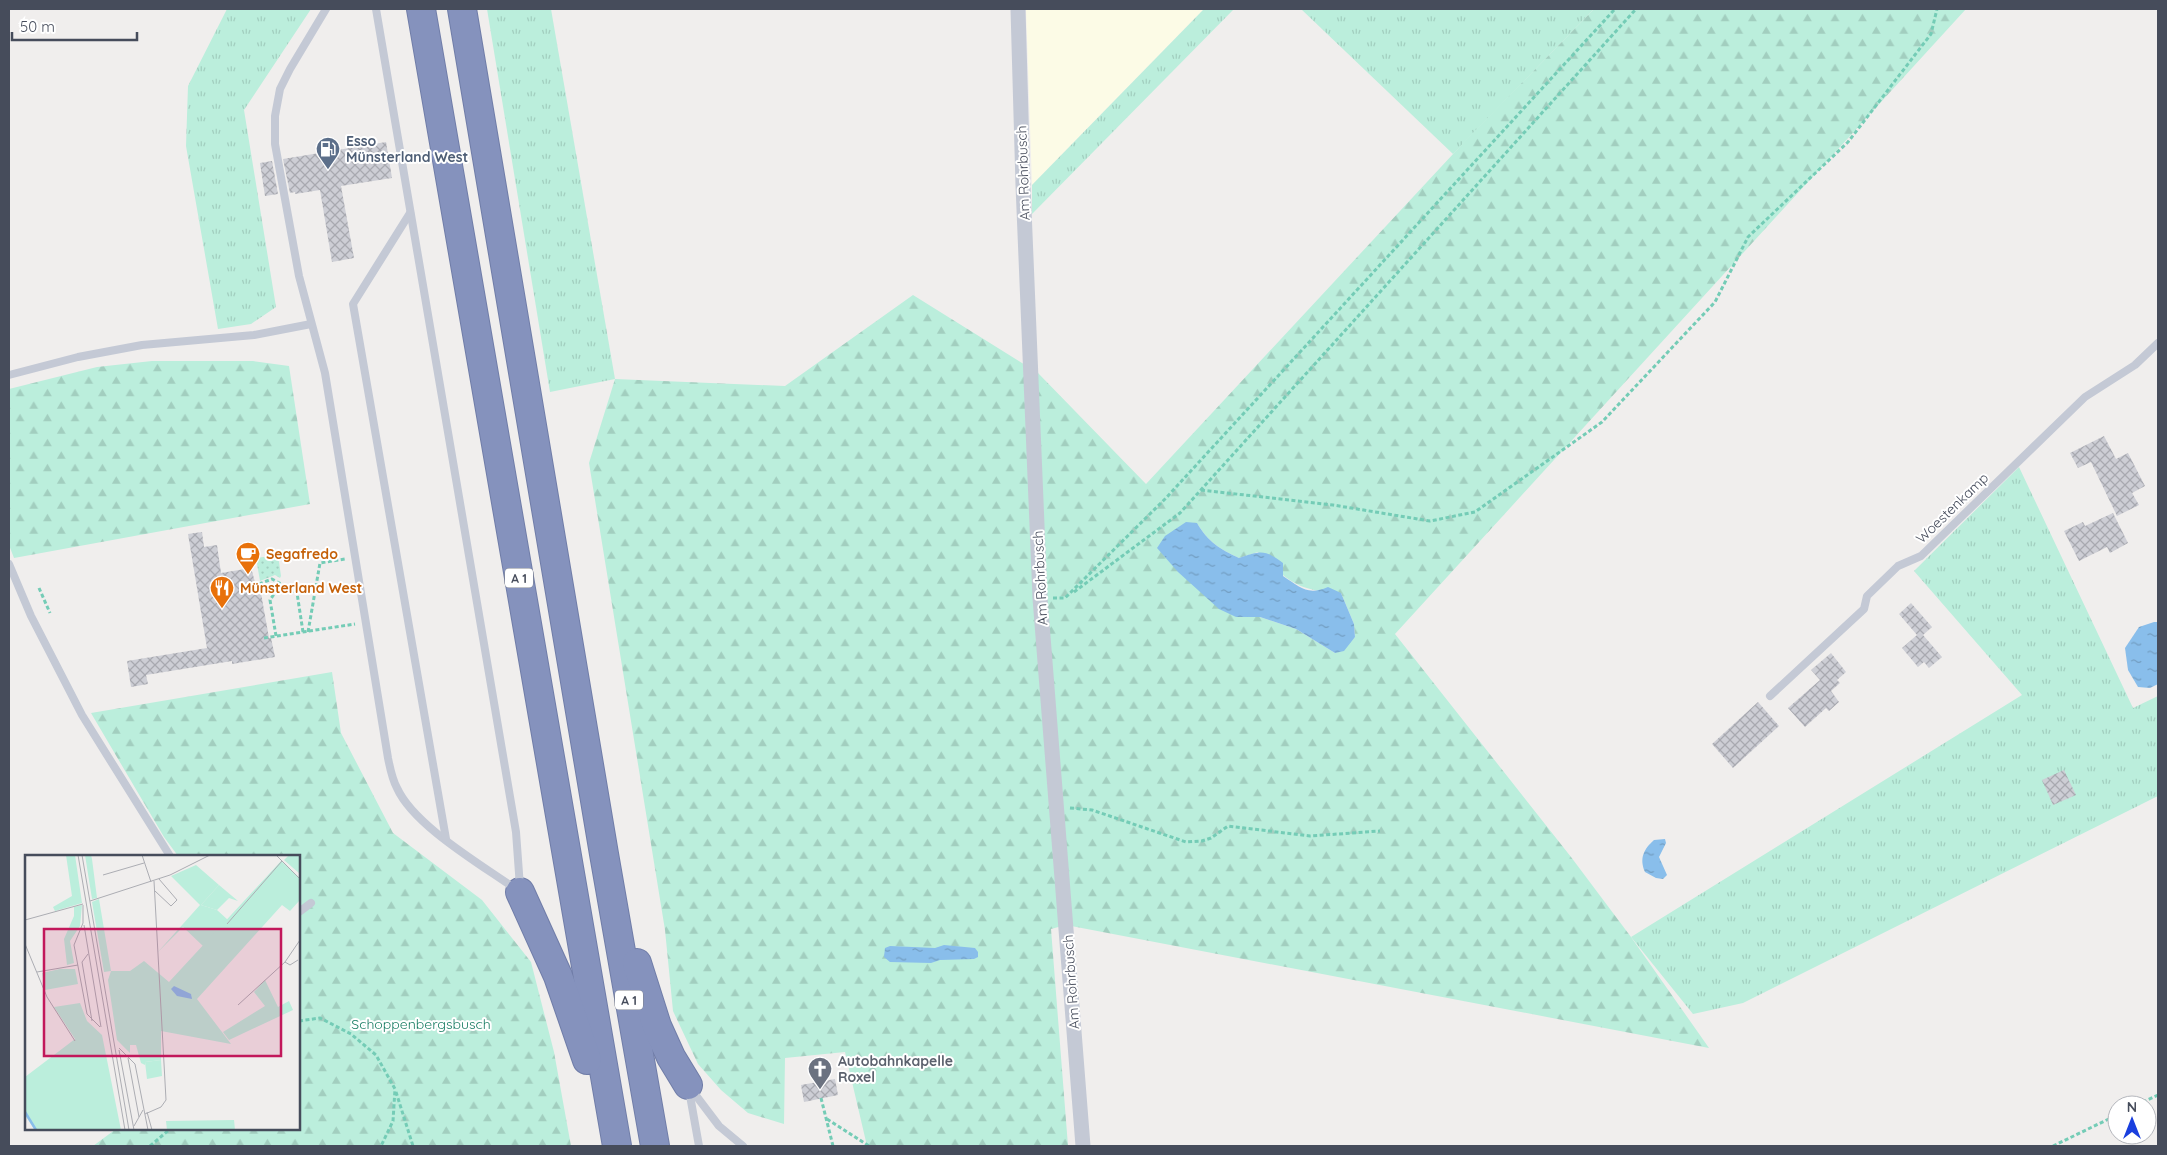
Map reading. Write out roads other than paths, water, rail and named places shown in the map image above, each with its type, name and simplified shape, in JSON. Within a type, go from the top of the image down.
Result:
[{"type":"highway","name":"A 1","points":[[421,9],[616,1146]]},
{"type":"highway","name":"A 1","points":[[462,9],[655,1146]]},
{"type":"highway","points":[[604,854],[657,1026],[671,1057],[688,1085]]},
{"type":"highway","points":[[520,892],[552,961],[569,1005],[616,1146]]},
{"type":"street","name":"Am Rohrbusch","points":[[1018,9],[1023,185],[1040,598],[1083,1146]]},
{"type":"lane","points":[[326,9],[280,89],[275,116],[275,144],[299,276],[325,373],[388,758],[394,782],[406,804],[420,820],[520,892]]},
{"type":"lane","points":[[376,9],[516,832],[520,892]]},
{"type":"lane","points":[[410,213],[353,304],[446,840]]},
{"type":"lane","points":[[9,375],[78,357],[142,345],[254,335],[311,324]]},
{"type":"lane","name":"Woestenkamp","points":[[1770,696],[1864,609],[1868,596],[1898,566],[1920,556],[2086,397],[2135,365],[2158,343]]},
{"type":"lane","points":[[9,564],[31,616],[82,715],[169,855]]},
{"type":"lane","points":[[300,911],[311,903]]},
{"type":"lane","points":[[688,1085],[700,1146]]},
{"type":"lane","points":[[688,1085],[719,1126],[743,1146]]},
{"type":"water","points":[[1186,522],[1197,523],[1215,544],[1239,558],[1257,553],[1271,555],[1283,563],[1283,576],[1299,587],[1314,591],[1328,587],[1341,593],[1354,624],[1355,637],[1344,651],[1335,653],[1296,629],[1260,617],[1236,617],[1219,609],[1178,572],[1157,548],[1165,536]]},
{"type":"water","points":[[2158,622],[2158,684],[2150,688],[2138,687],[2128,670],[2125,648],[2139,627]]},
{"type":"water","points":[[1665,839],[1666,843],[1659,857],[1667,875],[1663,879],[1656,878],[1645,872],[1642,862],[1645,850],[1654,840]]},
{"type":"water","points":[[944,945],[975,948],[978,952],[978,957],[974,959],[940,960],[931,963],[890,962],[884,957],[885,948],[890,946],[935,948]]},
{"type":"place","name":"Esso Münsterland West","points":[[328,170]]},
{"type":"place","name":"Segafredo","points":[[248,575]]},
{"type":"place","name":"Münsterland West","points":[[222,609]]},
{"type":"place","name":"Autobahnkapelle Roxel","points":[[820,1090]]},
{"type":"park label","name":"Schoppenbergsbusch","points":[[421,1024]]}]
